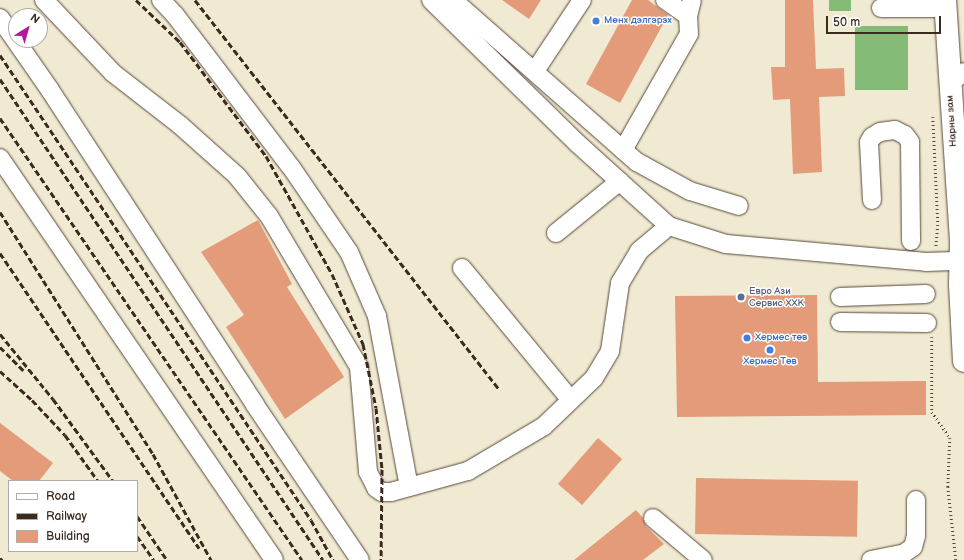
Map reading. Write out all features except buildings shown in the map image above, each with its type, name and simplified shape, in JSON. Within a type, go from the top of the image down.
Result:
[{"type":"main road","name":"Нарны зам","points":[[945,4],[957,78],[961,243],[960,285],[964,361]]},
{"type":"lane","points":[[44,0],[113,73],[180,125],[237,176],[269,216],[359,367],[368,472],[376,488],[382,492],[390,492],[468,471],[544,426],[594,378],[610,351],[620,283],[639,251],[669,226]]},
{"type":"lane","points":[[161,0],[175,15],[291,167],[349,252],[377,316],[409,487]]},
{"type":"lane","points":[[431,0],[577,143],[669,226],[726,244],[926,262],[960,261]]},
{"type":"lane","points":[[453,0],[637,162],[690,191],[739,206]]},
{"type":"lane","points":[[535,71],[582,0]]},
{"type":"lane","points":[[623,150],[689,34],[690,8],[665,0]]},
{"type":"lane","points":[[881,8],[945,4]]},
{"type":"lane","points":[[0,18],[50,90],[255,405],[360,560]]},
{"type":"lane","points":[[872,200],[869,142],[872,137],[880,132],[895,130],[905,135],[910,142],[912,241]]},
{"type":"lane","points":[[0,158],[274,560]]},
{"type":"lane","points":[[556,233],[620,181]]},
{"type":"lane","points":[[462,268],[570,400]]},
{"type":"lane","points":[[840,297],[926,294]]},
{"type":"lane","points":[[840,322],[927,323]]},
{"type":"lane","points":[[871,560],[903,554],[913,547],[916,536],[916,500]]},
{"type":"lane","points":[[653,518],[703,560]]},
{"type":"green space","points":[[829,0],[851,0],[851,11],[829,11]]},
{"type":"green space","points":[[855,26],[908,26],[908,90],[855,90]]},
{"type":"railway","points":[[136,0],[180,42],[266,156],[332,274],[363,344],[376,408],[382,469],[381,560]]},
{"type":"railway","points":[[195,0],[500,390]]},
{"type":"railway","points":[[0,55],[311,520],[333,560]]},
{"type":"railway","points":[[0,79],[323,560]]},
{"type":"railway","points":[[0,118],[302,560]]},
{"type":"railway","points":[[0,212],[153,454],[211,560]]},
{"type":"railway","points":[[0,253],[199,548]]},
{"type":"railway","points":[[0,334],[53,399],[112,480]]},
{"type":"railway","points":[[0,347],[23,370]]},
{"type":"railway","points":[[0,371],[32,400],[65,435],[97,480]]},
{"type":"railway","points":[[138,517],[167,560]]},
{"type":"railway","points":[[138,537],[154,560]]},
{"type":"place","name":"Мөнх дэлгэрэх","points":[[596,21]]},
{"type":"place","name":"Евро Ази Сервис ХХК","points":[[741,297]]},
{"type":"place","name":"Хермес төв","points":[[747,338]]},
{"type":"place","name":"Хермес Төв","points":[[770,350]]}]
